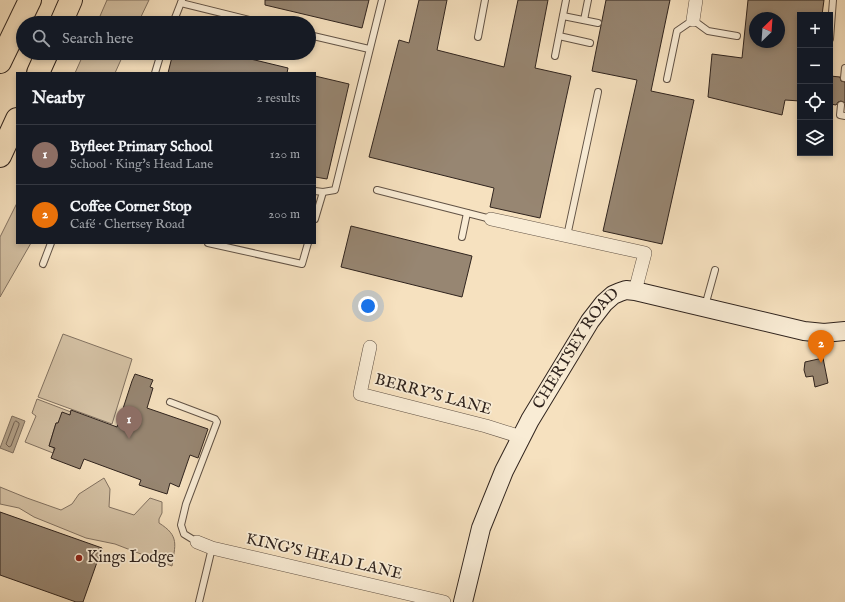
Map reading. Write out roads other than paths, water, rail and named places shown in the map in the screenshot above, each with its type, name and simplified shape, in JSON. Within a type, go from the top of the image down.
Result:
[{"type":"highway","points":[[22,16],[30,0]]},
{"type":"highway","points":[[64,16],[71,0]]},
{"type":"highway","points":[[0,62],[16,29]]},
{"type":"highway","points":[[38,72],[44,60]]},
{"type":"highway","points":[[0,156],[16,121]]},
{"type":"street","points":[[693,20],[696,0]]},
{"type":"street","points":[[491,219],[645,253],[635,291]]},
{"type":"street","name":"CHERTSEY ROAD","points":[[463,602],[481,528],[504,471],[530,420],[590,321],[604,303],[613,295],[626,290],[635,291],[804,331],[824,333],[845,331]]},
{"type":"street","name":"BERRY'S LANE","points":[[370,347],[360,394],[486,426],[521,437]]},
{"type":"street","name":"KING'S HEAD LANE","points":[[197,542],[212,548],[444,602]]},
{"type":"lane","points":[[316,191],[323,192],[335,190],[382,0]]},
{"type":"lane","points":[[478,37],[485,0]]},
{"type":"lane","points":[[555,56],[566,0]]},
{"type":"lane","points":[[584,20],[588,0]]},
{"type":"lane","points":[[832,12],[833,0]]},
{"type":"lane","points":[[176,16],[182,2],[235,16]]},
{"type":"lane","points":[[563,16],[598,23]]},
{"type":"lane","points":[[667,79],[677,30],[693,20],[708,31],[737,36]]},
{"type":"lane","points":[[558,36],[590,43]]},
{"type":"lane","points":[[316,37],[369,50]]},
{"type":"lane","points":[[155,72],[159,60]]},
{"type":"lane","points":[[844,78],[845,68]]},
{"type":"lane","points":[[567,236],[598,92]]},
{"type":"lane","points":[[841,105],[840,115],[845,116]]},
{"type":"lane","points":[[377,190],[491,219]]},
{"type":"lane","points":[[316,216],[323,192]]},
{"type":"lane","points":[[462,237],[467,213]]},
{"type":"lane","points":[[43,264],[51,244]]},
{"type":"lane","points":[[212,244],[302,264],[308,244]]},
{"type":"lane","points":[[705,307],[715,270]]},
{"type":"lane","points":[[170,402],[216,419],[217,422],[186,504],[181,525],[184,534],[197,542]]},
{"type":"lane","points":[[199,602],[212,548]]},
{"type":"water","points":[[12,416],[25,421],[13,453],[0,448]]},
{"type":"place","name":"Coffee Corner Stop","points":[[821,363]]},
{"type":"place","name":"Byfleet Primary School","points":[[129,439]]},
{"type":"place","name":"Kings Lodge","points":[[79,558]]}]
